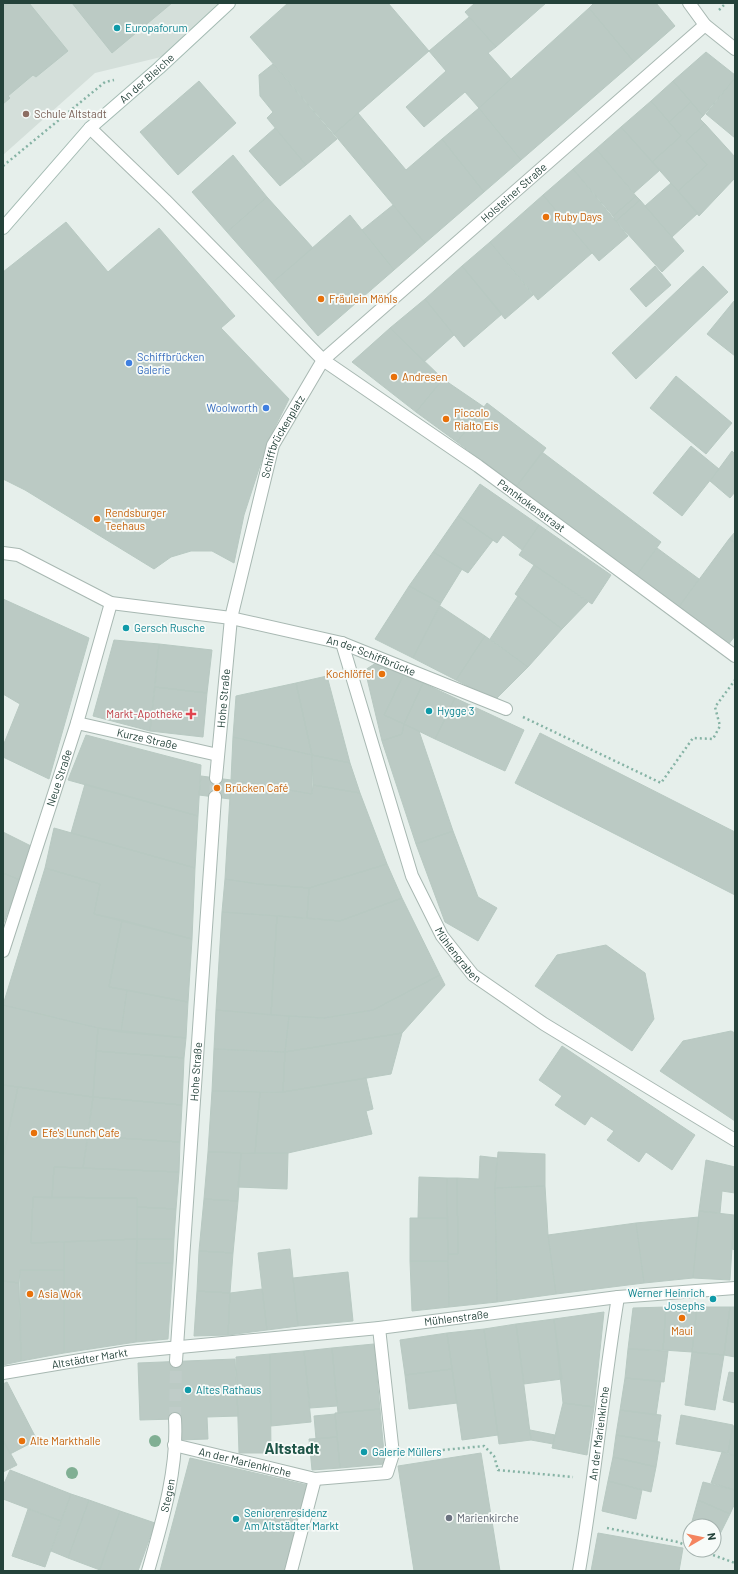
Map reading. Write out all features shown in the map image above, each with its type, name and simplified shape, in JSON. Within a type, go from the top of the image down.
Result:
[{"type":"street","name":"An der Bleiche","points":[[3,228],[90,128],[230,3]]},
{"type":"street","points":[[689,3],[705,25],[735,49]]},
{"type":"street","name":"Holsteiner Straße","points":[[323,360],[705,25]]},
{"type":"street","points":[[90,128],[165,200],[323,360]]},
{"type":"street","name":"Schiffbrückenplatz","points":[[231,618],[273,445],[323,360]]},
{"type":"street","name":"Pannkokenstraat","points":[[323,360],[478,466],[735,656]]},
{"type":"street","points":[[3,552],[18,554],[111,603],[231,618]]},
{"type":"street","name":"Neue Straße","points":[[3,951],[77,723],[111,603]]},
{"type":"street","name":"An der Schiffbrücke","points":[[231,618],[342,643],[506,709]]},
{"type":"street","name":"Hohe Straße","points":[[216,778],[231,618]]},
{"type":"street","name":"Mühlengraben","points":[[342,643],[412,876],[442,936],[473,975],[544,1024],[735,1140]]},
{"type":"street","name":"Kurze Straße","points":[[77,723],[218,755]]},
{"type":"street","name":"Hohe Straße","points":[[177,1347],[215,797]]},
{"type":"street","name":"Mühlenstraße","points":[[177,1347],[379,1328],[618,1297],[735,1288]]},
{"type":"street","name":"An der Marienkirche","points":[[579,1571],[587,1524],[607,1367],[618,1297]]},
{"type":"street","name":"An der Marienkirche","points":[[174,1445],[315,1479],[387,1473],[393,1454],[379,1328]]},
{"type":"street","points":[[176,1361],[177,1347]]},
{"type":"street","name":"Altstädter Markt","points":[[3,1373],[128,1352],[177,1347]]},
{"type":"street","name":"Stegen","points":[[148,1571],[164,1518],[172,1473],[175,1419]]},
{"type":"street","points":[[291,1571],[315,1479]]},
{"type":"path","points":[[3,166],[105,82],[120,78]]},
{"type":"path","points":[[506,709],[661,783],[693,738],[713,738],[720,726],[715,707],[735,680]]},
{"type":"path","points":[[393,1454],[484,1446],[494,1456],[498,1470],[593,1478]]},
{"type":"path","points":[[587,1524],[682,1544]]},
{"type":"path","points":[[721,1558],[735,1563]]},
{"type":"shaded area","name":"Schule Altstadt","points":[[3,3],[220,3],[161,57],[95,73],[3,155]]},
{"type":"building","name":"Schule Altstadt","points":[[3,3],[29,3],[68,51],[36,77],[33,75],[8,96],[10,98],[3,104]]},
{"type":"building","name":"Europaforum","points":[[72,3],[172,3],[112,53]]},
{"type":"building","points":[[288,3],[388,3],[429,51],[334,134],[250,37]]},
{"type":"building","points":[[475,3],[546,3],[496,47],[465,12]]},
{"type":"building","points":[[594,3],[656,3],[675,26],[634,62],[589,8]]},
{"type":"building","points":[[589,8],[634,62],[521,160],[479,108]]},
{"type":"building","points":[[469,17],[496,47],[488,53],[511,79],[479,108],[465,92],[424,127],[406,107],[446,71],[429,51]]},
{"type":"building","points":[[706,52],[735,75],[735,78],[703,116],[673,81]]},
{"type":"building","points":[[273,64],[337,139],[306,165],[267,118],[273,112],[260,96],[259,75]]},
{"type":"building","points":[[735,78],[735,138],[706,114]]},
{"type":"building","points":[[199,81],[236,123],[178,175],[140,132]]},
{"type":"building","points":[[673,81],[691,102],[669,122],[651,101]]},
{"type":"building","points":[[651,101],[681,136],[652,162],[621,127]]},
{"type":"building","points":[[691,102],[703,116],[700,119],[705,124],[686,141],[707,165],[678,191],[652,162],[681,136],[669,122]]},
{"type":"building","points":[[479,108],[521,160],[484,192],[442,139]]},
{"type":"building","points":[[358,113],[406,170],[442,139],[484,192],[425,243],[334,134]]},
{"type":"building","points":[[705,124],[735,157],[735,178],[699,216],[678,191],[707,165],[686,141]]},
{"type":"building","points":[[621,127],[660,170],[634,193],[596,149]]},
{"type":"building","points":[[275,128],[306,165],[280,186],[249,151]]},
{"type":"building","points":[[596,149],[636,196],[613,216],[573,169]]},
{"type":"building","points":[[233,155],[267,197],[227,232],[192,192]]},
{"type":"building","points":[[573,169],[628,236],[599,261],[543,195]]},
{"type":"building","points":[[671,183],[698,213],[672,237],[645,206]]},
{"type":"building","points":[[543,195],[592,253],[538,300],[490,242]]},
{"type":"building","points":[[636,196],[640,200],[616,221],[613,216]]},
{"type":"building","points":[[267,197],[313,248],[272,283],[227,232]]},
{"type":"building","points":[[640,200],[684,251],[662,272],[616,221]]},
{"type":"building","points":[[393,205],[425,243],[394,270],[362,230]]},
{"type":"building","points":[[350,215],[394,270],[318,336],[272,283]]},
{"type":"building","name":"Schiffbrücken Galerie","points":[[66,222],[108,272],[159,228],[235,316],[221,328],[289,399],[268,441],[244,515],[234,563],[212,551],[191,551],[171,557],[154,569],[25,490],[3,479],[3,272]]},
{"type":"building","points":[[490,242],[533,295],[505,319],[462,266]]},
{"type":"building","points":[[462,266],[502,314],[464,347],[425,299]]},
{"type":"building","points":[[655,266],[671,285],[646,307],[630,289]]},
{"type":"building","points":[[703,266],[728,292],[636,379],[612,353]]},
{"type":"building","points":[[425,299],[454,335],[424,362],[390,328]]},
{"type":"building","points":[[734,301],[735,302],[735,356],[707,334]]},
{"type":"building","points":[[390,328],[443,379],[416,412],[352,362]]},
{"type":"building","points":[[676,376],[732,423],[706,454],[650,408]]},
{"type":"building","points":[[443,379],[484,407],[457,442],[416,412]]},
{"type":"building","points":[[487,403],[546,448],[516,487],[457,442]]},
{"type":"building","points":[[691,446],[719,469],[682,516],[653,493]]},
{"type":"building","points":[[732,451],[735,454],[735,492],[730,498],[710,481]]},
{"type":"building","points":[[542,452],[661,542],[636,576],[516,487]]},
{"type":"building","points":[[480,484],[539,525],[522,550],[503,535],[497,543],[458,516]]},
{"type":"building","points":[[458,516],[493,540],[468,573],[433,552]]},
{"type":"building","points":[[539,525],[611,575],[592,604],[519,555]]},
{"type":"building","points":[[735,532],[735,543],[729,539]]},
{"type":"building","points":[[729,539],[735,543],[735,636],[728,645],[678,608]]},
{"type":"building","points":[[657,548],[699,579],[678,608],[636,576]]},
{"type":"building","points":[[433,552],[462,569],[441,603],[409,586]]},
{"type":"building","points":[[534,565],[588,602],[562,629],[515,594]]},
{"type":"building","points":[[409,586],[441,603],[413,658],[375,639]]},
{"type":"building","points":[[518,596],[562,629],[528,667],[490,639]]},
{"type":"building","points":[[3,599],[89,638],[49,779],[3,757],[3,746],[20,704],[3,694]]},
{"type":"building","points":[[440,606],[485,636],[456,680],[413,658]]},
{"type":"building","points":[[485,636],[528,667],[495,700],[456,680]]},
{"type":"building","points":[[114,640],[159,644],[150,731],[93,716]]},
{"type":"building","points":[[159,644],[212,650],[207,693],[155,687]]},
{"type":"building","points":[[376,663],[404,674],[384,715],[404,724],[402,734],[382,741],[365,670]]},
{"type":"building","points":[[404,674],[423,683],[404,724],[384,715]]},
{"type":"building","points":[[327,676],[350,763],[312,755],[296,683]]},
{"type":"building","points":[[296,683],[312,755],[233,737],[236,696]]},
{"type":"building","name":"Hygge 3","points":[[423,683],[455,698],[435,739],[404,724]]},
{"type":"building","points":[[155,687],[207,693],[203,737],[150,731]]},
{"type":"building","points":[[455,698],[524,730],[505,771],[435,739]]},
{"type":"building","points":[[404,724],[419,731],[453,831],[416,844],[382,741],[402,734]]},
{"type":"building","points":[[540,733],[735,832],[735,895],[515,783]]},
{"type":"building","points":[[86,735],[201,765],[198,816],[68,780]]},
{"type":"building","points":[[233,737],[312,755],[312,794],[231,780]]},
{"type":"building","points":[[312,755],[350,763],[360,793],[313,785]]},
{"type":"building","points":[[201,776],[231,780],[230,799],[199,795]]},
{"type":"building","points":[[231,780],[312,794],[313,785],[360,793],[387,864],[309,888],[258,884],[225,879]]},
{"type":"building","points":[[85,784],[198,816],[195,868],[71,833]]},
{"type":"building","points":[[54,828],[195,868],[192,939],[94,914],[100,884],[45,868]]},
{"type":"building","points":[[453,831],[478,897],[497,908],[478,941],[445,922],[416,844]]},
{"type":"building","points":[[3,832],[33,847],[20,880],[3,873]]},
{"type":"building","points":[[387,864],[402,898],[340,921],[307,918],[309,888]]},
{"type":"building","points":[[45,868],[100,884],[94,914],[122,920],[109,987],[127,990],[121,1032],[98,1028],[3,1005]]},
{"type":"building","points":[[3,873],[20,880],[3,925]]},
{"type":"building","points":[[225,879],[258,884],[309,888],[307,918],[222,912]]},
{"type":"building","points":[[402,898],[440,975],[373,1010],[324,1018],[271,1015],[277,916],[340,921]]},
{"type":"building","points":[[222,912],[277,916],[271,1015],[216,1010]]},
{"type":"building","points":[[122,920],[192,939],[188,1002],[109,987]]},
{"type":"building","points":[[606,945],[645,973],[654,1019],[632,1051],[535,986],[557,955]]},
{"type":"building","points":[[440,975],[445,985],[402,1033],[285,1052],[289,1016],[324,1018],[373,1010]]},
{"type":"building","points":[[127,990],[188,1002],[186,1038],[121,1032]]},
{"type":"building","points":[[3,1005],[98,1028],[93,1097],[3,1085]]},
{"type":"building","points":[[216,1010],[289,1016],[285,1052],[214,1049]]},
{"type":"building","points":[[98,1028],[186,1038],[184,1058],[96,1051]]},
{"type":"building","points":[[731,1031],[735,1033],[735,1121],[660,1071],[683,1041]]},
{"type":"building","points":[[402,1033],[391,1074],[283,1092],[285,1052]]},
{"type":"building","points":[[562,1046],[695,1135],[672,1170],[646,1152],[639,1162],[607,1140],[614,1131],[591,1116],[585,1125],[555,1105],[562,1096],[539,1080]]},
{"type":"building","points":[[214,1049],[285,1052],[283,1092],[212,1091]]},
{"type":"building","points":[[96,1051],[184,1058],[182,1105],[93,1097]]},
{"type":"building","points":[[366,1078],[373,1109],[366,1111],[372,1134],[288,1153],[255,1153],[260,1092],[283,1092]]},
{"type":"building","points":[[3,1085],[18,1087],[3,1157]]},
{"type":"building","points":[[18,1087],[93,1097],[83,1168],[54,1167],[52,1198],[33,1197],[31,1243],[64,1242],[64,1270],[20,1270],[19,1283],[3,1281],[3,1157]]},
{"type":"building","points":[[212,1091],[260,1092],[255,1153],[208,1152]]},
{"type":"building","points":[[93,1097],[182,1105],[180,1142],[88,1136]]},
{"type":"building","points":[[88,1136],[180,1142],[179,1172],[83,1168]]},
{"type":"building","points":[[208,1152],[241,1153],[238,1201],[204,1199]]},
{"type":"building","points":[[498,1152],[545,1154],[545,1186],[495,1188]]},
{"type":"building","points":[[241,1153],[288,1153],[287,1189],[238,1187]]},
{"type":"building","points":[[480,1156],[497,1158],[495,1188],[497,1302],[449,1307],[448,1254],[458,1254],[457,1178],[479,1179]]},
{"type":"building","points":[[706,1160],[735,1167],[735,1193],[722,1191],[720,1213],[699,1211]]},
{"type":"building","points":[[54,1167],[179,1172],[176,1209],[137,1207],[137,1198],[52,1198]]},
{"type":"building","points":[[419,1177],[447,1178],[447,1218],[418,1218]]},
{"type":"building","points":[[447,1178],[457,1178],[458,1254],[448,1254]]},
{"type":"building","points":[[545,1186],[548,1235],[556,1294],[497,1302],[495,1188]]},
{"type":"building","points":[[33,1197],[137,1198],[137,1239],[31,1243]]},
{"type":"building","points":[[204,1199],[238,1201],[233,1253],[199,1251]]},
{"type":"building","points":[[137,1207],[176,1209],[174,1239],[137,1239]]},
{"type":"building","points":[[699,1211],[734,1215],[730,1280],[693,1278]]},
{"type":"building","points":[[735,1215],[735,1250],[732,1249]]},
{"type":"building","points":[[699,1217],[693,1278],[644,1283],[636,1223]]},
{"type":"building","points":[[410,1218],[447,1218],[448,1261],[410,1261]]},
{"type":"building","points":[[636,1223],[644,1283],[556,1294],[548,1235]]},
{"type":"building","points":[[137,1239],[136,1342],[64,1353],[64,1242]]},
{"type":"building","points":[[137,1239],[174,1239],[173,1263],[136,1263]]},
{"type":"building","points":[[290,1249],[298,1326],[267,1330],[258,1253]]},
{"type":"building","points":[[199,1251],[233,1253],[230,1293],[197,1291]]},
{"type":"building","points":[[410,1261],[448,1261],[449,1307],[412,1311]]},
{"type":"building","points":[[136,1263],[173,1263],[168,1339],[136,1342]]},
{"type":"building","points":[[20,1270],[64,1270],[64,1353],[21,1361]]},
{"type":"building","points":[[348,1272],[353,1321],[298,1326],[293,1278]]},
{"type":"building","points":[[3,1281],[19,1283],[21,1361],[3,1365]]},
{"type":"building","points":[[262,1289],[267,1330],[228,1335],[230,1293]]},
{"type":"building","points":[[197,1291],[230,1293],[228,1335],[194,1336]]},
{"type":"building","points":[[666,1307],[697,1307],[692,1352],[663,1350]]},
{"type":"building","points":[[666,1307],[663,1350],[628,1349],[633,1308]]},
{"type":"building","points":[[697,1307],[730,1307],[724,1355],[692,1352]]},
{"type":"building","points":[[730,1307],[735,1307],[735,1357],[724,1355]]},
{"type":"building","points":[[604,1312],[594,1407],[563,1403],[554,1319]]},
{"type":"building","points":[[554,1319],[562,1379],[524,1384],[516,1324]]},
{"type":"building","points":[[516,1324],[531,1440],[499,1444],[484,1329]]},
{"type":"building","points":[[484,1329],[498,1435],[462,1440],[447,1333]]},
{"type":"building","points":[[447,1333],[452,1369],[405,1375],[400,1340]]},
{"type":"building","points":[[374,1344],[380,1409],[338,1413],[332,1348]]},
{"type":"building","points":[[332,1348],[337,1406],[310,1408],[304,1351]]},
{"type":"building","points":[[628,1349],[668,1351],[664,1382],[625,1378]]},
{"type":"building","points":[[304,1351],[311,1422],[271,1426],[270,1354]]},
{"type":"building","points":[[692,1352],[724,1355],[715,1410],[685,1405]]},
{"type":"building","points":[[270,1354],[271,1453],[239,1453],[236,1357]]},
{"type":"building","name":"Altes Rathaus","points":[[235,1359],[238,1416],[207,1417],[208,1439],[180,1440],[175,1419],[140,1420],[138,1363]]},
{"type":"building","points":[[452,1369],[457,1403],[409,1409],[405,1375]]},
{"type":"building","points":[[729,1372],[735,1373],[735,1403],[723,1400]]},
{"type":"building","points":[[625,1378],[661,1381],[656,1415],[620,1410]]},
{"type":"building","points":[[7,1382],[37,1440],[10,1454],[3,1440],[3,1384]]},
{"type":"building","points":[[563,1403],[594,1407],[587,1455],[552,1448]]},
{"type":"building","points":[[380,1409],[385,1464],[340,1468],[335,1413]]},
{"type":"building","points":[[620,1410],[661,1415],[657,1442],[616,1435]]},
{"type":"building","points":[[335,1414],[337,1437],[316,1439],[314,1416]]},
{"type":"building","points":[[681,1415],[733,1425],[728,1453],[676,1444]]},
{"type":"building","points":[[733,1426],[735,1426],[735,1456],[728,1453]]},
{"type":"building","points":[[530,1430],[555,1435],[553,1444],[531,1440]]},
{"type":"building","points":[[616,1435],[660,1442],[656,1467],[613,1457]]},
{"type":"building","points":[[337,1437],[340,1468],[312,1470],[309,1439]]},
{"type":"building","points":[[3,1440],[17,1465],[3,1472]]},
{"type":"building","points":[[722,1452],[735,1456],[735,1490],[711,1483]]},
{"type":"building","name":"Marienkirche","points":[[481,1453],[500,1571],[414,1571],[398,1466]]},
{"type":"building","points":[[613,1457],[656,1467],[651,1492],[608,1481]]},
{"type":"building","name":"Seniorenresidenz Am Altstädter Markt","points":[[190,1458],[307,1485],[284,1571],[160,1571]]},
{"type":"building","points":[[10,1470],[71,1494],[61,1521],[3,1499],[3,1486]]},
{"type":"building","points":[[608,1481],[642,1490],[636,1519],[602,1511]]},
{"type":"building","points":[[703,1482],[735,1490],[735,1503],[730,1514],[698,1500]]},
{"type":"building","points":[[71,1494],[89,1500],[68,1558],[51,1551]]},
{"type":"building","points":[[89,1500],[120,1511],[100,1570],[68,1558]]},
{"type":"building","points":[[698,1500],[730,1514],[722,1530],[722,1518],[693,1518]]},
{"type":"building","points":[[28,1509],[61,1521],[45,1567],[12,1556]]},
{"type":"building","points":[[120,1511],[155,1523],[138,1571],[99,1571]]},
{"type":"building","points":[[598,1533],[682,1548],[679,1571],[591,1571]]},
{"type":"tunnel","points":[[215,797],[216,778]]},
{"type":"tunnel","points":[[175,1419],[176,1361]]},
{"type":"place","name":"Europaforum","points":[[117,28]]},
{"type":"place","name":"Schule Altstadt","points":[[26,114]]},
{"type":"place","name":"Ruby Days","points":[[546,217]]},
{"type":"place","name":"Fräulein Möhls","points":[[321,299]]},
{"type":"place","name":"Schiffbrücken Galerie","points":[[129,363]]},
{"type":"place","name":"Andresen","points":[[394,377]]},
{"type":"place","name":"Woolworth","points":[[266,408]]},
{"type":"place","name":"Piccolo Rialto Eis","points":[[446,419]]},
{"type":"place","name":"Rendsburger Teehaus","points":[[97,519]]},
{"type":"place","name":"Gersch Rusche","points":[[126,628]]},
{"type":"place","name":"Kochlöffel","points":[[382,674]]},
{"type":"place","name":"Hygge 3","points":[[429,711]]},
{"type":"place","name":"Markt-Apotheke","points":[[191,714]]},
{"type":"place","name":"Brücken Café","points":[[217,788]]},
{"type":"place","name":"Efe's Lunch Cafe","points":[[34,1133]]},
{"type":"place","name":"Asia Wok","points":[[30,1294]]},
{"type":"place","name":"Werner Heinrich Josephs","points":[[713,1299]]},
{"type":"place","name":"Maui","points":[[682,1318]]},
{"type":"place","name":"Altes Rathaus","points":[[188,1390]]},
{"type":"place","name":"Alte Markthalle","points":[[22,1441]]},
{"type":"place","name":"Galerie Müllers","points":[[364,1452]]},
{"type":"place","name":"Marienkirche","points":[[449,1518]]},
{"type":"place","name":"Seniorenresidenz Am Altstädter Markt","points":[[236,1519]]},
{"type":"district","name":"Altstadt","points":[[292,1449]]}]
